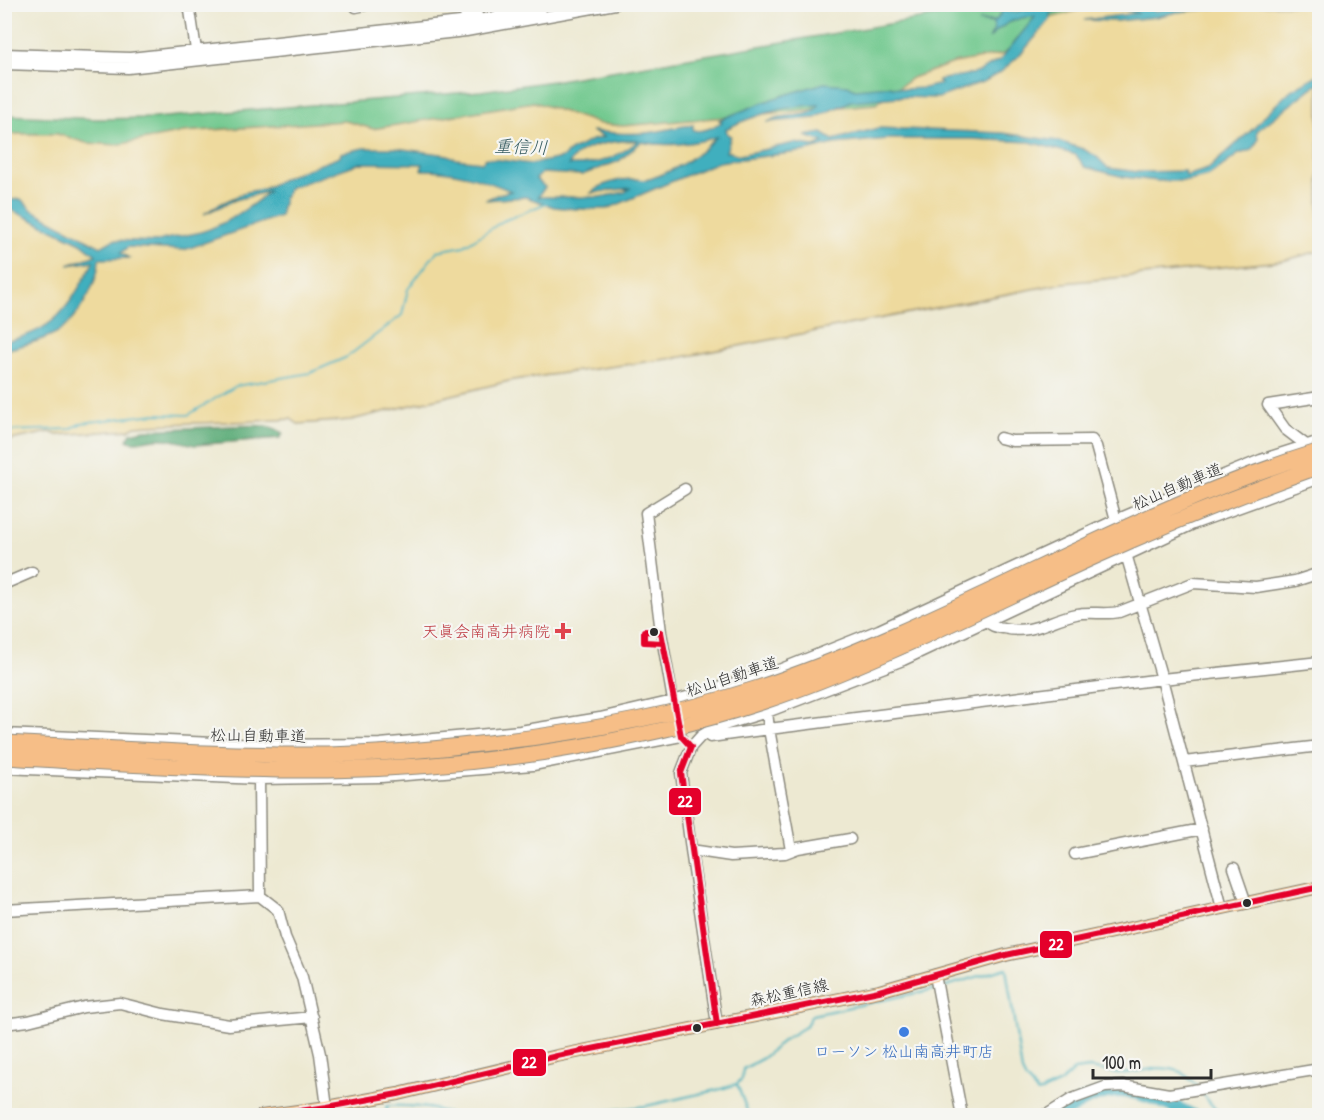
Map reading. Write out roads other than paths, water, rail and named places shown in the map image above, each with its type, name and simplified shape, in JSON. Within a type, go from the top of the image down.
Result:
[{"type":"highway","name":"松山自動車道","points":[[4,743],[330,755],[439,748],[526,739],[618,725],[689,709],[756,689],[829,662],[1181,502],[1313,448]]},
{"type":"highway","name":"松山自動車道","points":[[4,757],[131,765],[329,770],[429,765],[529,754],[621,738],[727,712],[835,675],[914,642],[1095,556],[1187,516],[1320,466]]},
{"type":"main road","name":"森松重信線","points":[[261,1116],[398,1094],[557,1056],[879,991],[1006,955],[1320,887]]},
{"type":"street","points":[[189,4],[196,50]]},
{"type":"street","points":[[356,7],[370,4]]},
{"type":"street","points":[[463,4],[463,12],[467,15],[511,14],[543,18]]},
{"type":"street","points":[[4,54],[130,58],[479,20],[541,8],[544,4]]},
{"type":"street","points":[[4,64],[128,68],[466,31],[615,4]]},
{"type":"street","points":[[1313,448],[1285,429],[1268,405],[1320,397]]},
{"type":"street","points":[[1000,438],[1012,441],[1092,440],[1096,446],[1116,520]]},
{"type":"street","points":[[4,734],[261,745],[380,744],[520,731],[600,718],[673,701],[774,672],[826,652],[879,630],[1116,520],[1222,475],[1313,448],[1320,441]]},
{"type":"street","points":[[717,1024],[681,773],[691,747],[706,733],[714,728],[767,712],[895,663],[1193,524],[1320,478]]},
{"type":"street","points":[[685,489],[646,513],[661,632],[673,701],[681,736],[691,747]]},
{"type":"street","points":[[1126,554],[1162,679],[1222,908]]},
{"type":"street","points":[[4,584],[32,572]]},
{"type":"street","points":[[986,621],[995,626],[1023,631],[1032,630],[1077,613],[1119,612],[1193,583],[1256,587],[1295,581],[1320,573]]},
{"type":"street","points":[[706,733],[710,737],[1162,679],[1320,662]]},
{"type":"street","points":[[767,712],[791,850]]},
{"type":"street","points":[[4,768],[259,778],[381,777],[533,765],[681,736]]},
{"type":"street","points":[[1184,762],[1320,746]]},
{"type":"street","points":[[259,778],[260,896]]},
{"type":"street","points":[[1075,854],[1202,829]]},
{"type":"street","points":[[691,850],[731,856],[785,853],[850,839]]},
{"type":"street","points":[[1234,868],[1246,903]]},
{"type":"street","points":[[4,910],[260,896],[278,910],[285,937],[302,977],[320,1054],[327,1107]]},
{"type":"street","points":[[935,975],[962,1116]]},
{"type":"street","points":[[4,1024],[28,1021],[84,1007],[120,1004],[229,1025],[312,1017]]},
{"type":"street","points":[[1040,1116],[1048,1114],[1072,1099],[1105,1088],[1123,1086],[1169,1094],[1320,1069]]},
{"type":"water","points":[[1045,5],[1137,5],[1156,11],[1178,5],[1247,5],[1116,21],[1084,20],[1138,13],[1105,6],[1056,11],[1050,14],[1050,20],[1020,55],[1001,72],[985,81],[938,98],[899,97],[851,101],[815,118],[768,122],[780,117],[808,113],[819,105],[771,112],[726,129],[727,134],[731,136],[726,152],[740,155],[794,143],[815,146],[824,142],[805,136],[822,133],[833,140],[878,128],[1003,133],[1058,141],[1083,149],[1096,156],[1108,168],[1138,172],[1185,171],[1186,176],[1208,169],[1256,126],[1291,90],[1319,74],[1319,84],[1257,131],[1258,140],[1252,150],[1239,154],[1209,176],[1189,181],[1158,181],[1124,177],[1085,167],[1076,155],[1030,142],[888,139],[834,144],[806,151],[718,162],[607,209],[576,209],[554,207],[526,197],[485,200],[511,191],[467,176],[444,171],[421,170],[423,164],[360,163],[289,188],[280,216],[184,250],[128,247],[121,253],[129,258],[99,259],[96,276],[88,295],[66,326],[46,338],[5,350],[5,341],[38,330],[60,313],[69,303],[94,261],[68,265],[96,255],[81,243],[5,207],[5,198],[21,199],[32,210],[101,247],[113,240],[156,242],[201,232],[218,225],[246,209],[269,191],[235,200],[204,214],[246,192],[263,189],[291,175],[340,157],[341,153],[364,148],[395,148],[448,155],[456,159],[482,162],[486,158],[531,164],[562,158],[570,151],[592,140],[604,137],[591,131],[638,133],[693,125],[693,130],[704,130],[722,122],[719,120],[772,99],[824,83],[848,85],[855,89],[889,86],[904,89],[924,88],[941,84],[938,80],[976,73],[1000,60],[1035,17],[1009,22],[989,39],[994,29],[993,23],[979,21],[996,21],[1002,11],[1015,12]],"holes":[[[716,137],[694,156],[667,172],[647,180],[629,179],[612,182],[591,193],[631,188],[625,192],[601,197],[538,197],[545,187],[536,179],[542,173],[582,175],[619,161],[641,142],[679,144]],[[620,141],[638,141],[606,160],[569,165],[581,152],[590,148]]]},
{"type":"waterway","points":[[4,431],[70,429],[82,423],[155,414],[188,415],[236,386],[310,373],[347,357],[402,315],[408,289],[437,251],[464,246],[503,221],[549,202]]},
{"type":"waterway","points":[[940,988],[1006,968],[1022,1072],[1038,1093],[1060,1083],[1074,1070],[1090,1068],[1121,1074],[1159,1068],[1171,1069],[1182,1072],[1197,1086]]},
{"type":"waterway","points":[[533,1116],[588,1113],[646,1106],[737,1084],[742,1079],[743,1069],[763,1058],[785,1039],[805,1027],[812,1015],[935,989]]},
{"type":"waterway","points":[[737,1084],[749,1116]]},
{"type":"waterway","points":[[1059,1116],[1095,1096],[1125,1091],[1156,1099],[1193,1116]]},
{"type":"waterway","points":[[1201,1092],[1216,1110],[1232,1116]]},
{"type":"waterway","points":[[388,1116],[386,1106],[429,1108],[454,1116]]},
{"type":"place","name":"天眞会南高井病院","points":[[563,631]]},
{"type":"place","name":"ローソン 松山南高井町店","points":[[904,1032]]},
{"type":"water label","name":"重信川","points":[[521,147]]}]
